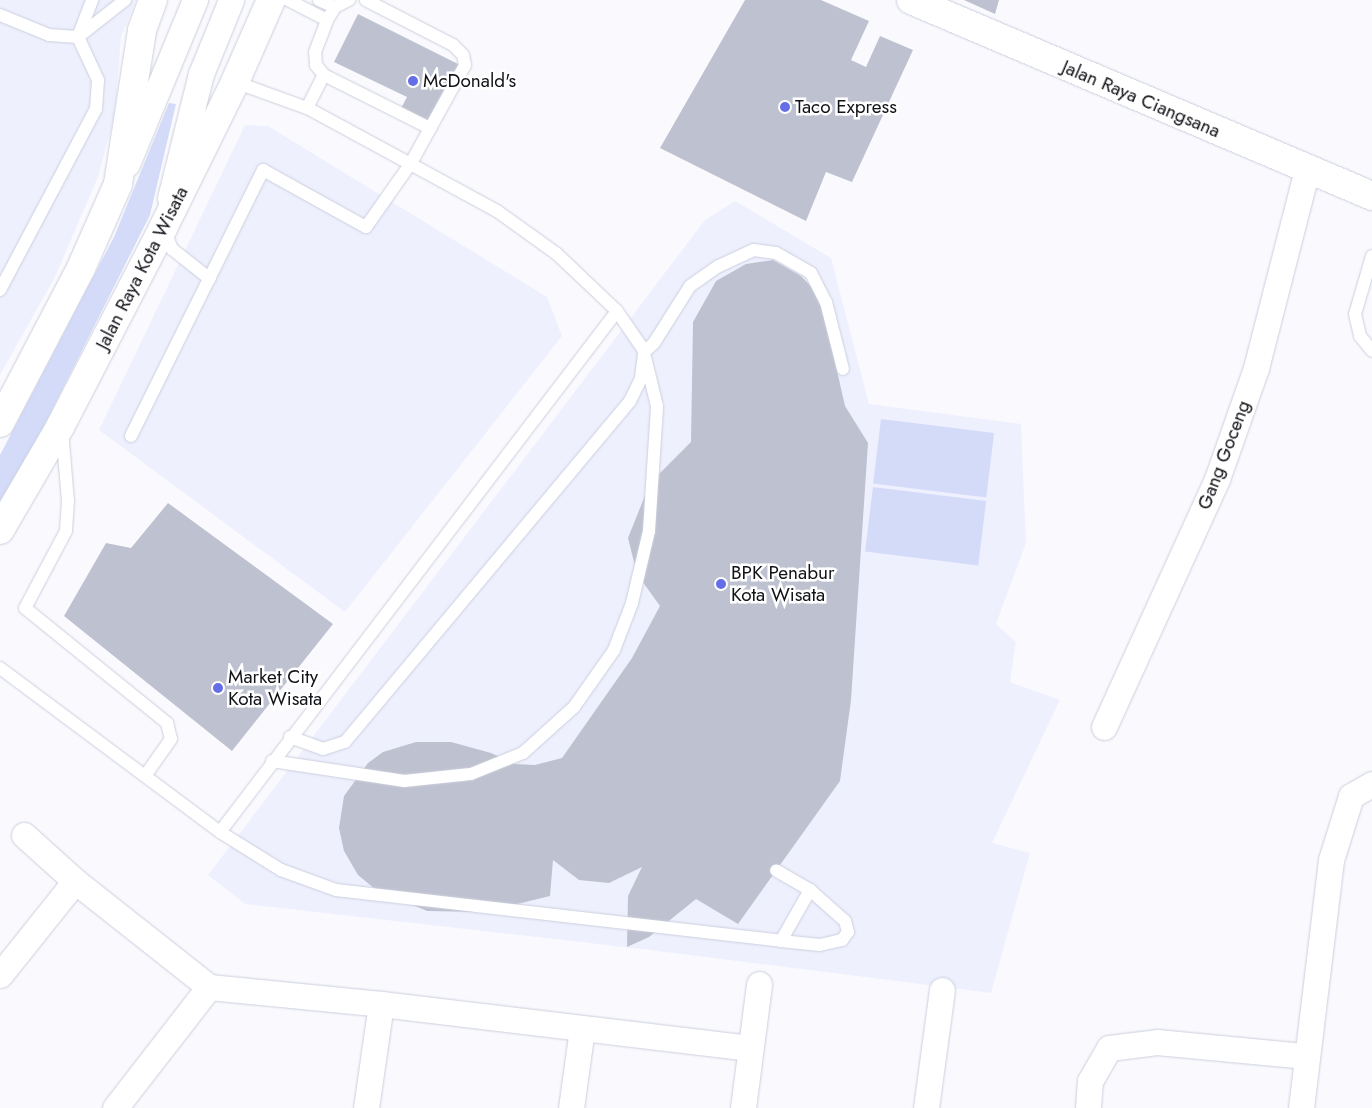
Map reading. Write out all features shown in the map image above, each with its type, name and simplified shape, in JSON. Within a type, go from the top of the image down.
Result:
[{"type":"street","points":[[118,184],[142,30],[154,0]]},
{"type":"street","points":[[0,423],[81,268],[195,0]]},
{"type":"street","points":[[163,228],[201,74],[231,0]]},
{"type":"street","name":"Jalan Raya Kota Wisata","points":[[0,530],[61,425],[163,228],[235,82],[271,0]]},
{"type":"street","name":"Jalan Raya Ciangsana","points":[[911,0],[1307,170],[1372,196]]},
{"type":"street","name":"Gang Goceng","points":[[1104,727],[1217,479],[1256,368],[1307,170]]},
{"type":"street","points":[[1300,1108],[1331,860],[1351,796],[1372,784]]},
{"type":"street","points":[[24,835],[75,881],[209,987],[381,1004],[750,1048]]},
{"type":"street","points":[[0,976],[75,881]]},
{"type":"street","points":[[743,1108],[759,984]]},
{"type":"street","points":[[115,1108],[209,987]]},
{"type":"street","points":[[926,1108],[942,990]]},
{"type":"street","points":[[366,1108],[381,1004]]},
{"type":"street","points":[[570,1108],[582,1028]]},
{"type":"street","points":[[1088,1108],[1090,1081],[1109,1048],[1157,1042],[1306,1056]]},
{"type":"lane","points":[[0,290],[96,109],[98,80],[78,37],[92,0]]},
{"type":"lane","points":[[0,15],[49,35],[78,37],[126,0]]},
{"type":"lane","points":[[288,0],[327,20]]},
{"type":"lane","points":[[319,0],[335,7]]},
{"type":"lane","points":[[349,0],[335,7],[327,20],[315,52],[316,65],[324,75],[430,128]]},
{"type":"lane","points":[[130,436],[210,280],[263,170],[366,227],[411,163],[465,65],[463,55],[453,45],[366,0]]},
{"type":"lane","points":[[307,108],[324,75]]},
{"type":"lane","points":[[235,82],[307,108],[411,163],[498,211],[557,254],[618,311],[644,352],[657,406],[649,531],[632,603],[614,650],[574,707],[523,753],[471,774],[404,781],[272,761]]},
{"type":"lane","points":[[163,228],[172,249],[210,280]]},
{"type":"lane","points":[[290,738],[323,749],[345,742],[630,401],[641,378],[644,352],[654,344],[690,286],[719,266],[754,250],[776,253],[811,273],[826,302],[843,369]]},
{"type":"lane","points":[[1372,256],[1355,314],[1360,336],[1372,351]]},
{"type":"lane","points":[[220,832],[272,761],[618,311]]},
{"type":"lane","points":[[61,425],[68,501],[66,531],[25,608],[167,723],[171,739],[145,776]]},
{"type":"lane","points":[[0,668],[220,832],[281,870],[336,890],[782,941],[833,944],[848,932],[845,921],[810,890],[776,870]]},
{"type":"lane","points":[[782,941],[810,890]]},
{"type":"shaded area","points":[[0,0],[136,0],[121,37],[115,114],[98,177],[55,277],[0,375]]},
{"type":"shaded area","points":[[169,103],[176,104],[150,215],[37,440],[0,501],[0,455],[114,237]]},
{"type":"shaded area","points":[[245,125],[268,126],[547,297],[562,336],[345,612],[99,430]]},
{"type":"shaded area","name":"BPK Penabur Kota Wisata","points":[[735,201],[831,258],[869,404],[1021,424],[1026,543],[996,624],[1016,642],[1010,682],[1060,700],[992,843],[1030,853],[991,993],[650,950],[245,904],[208,875],[705,220]]},
{"type":"shaded area","points":[[881,419],[994,433],[986,497],[873,484]]},
{"type":"shaded area","points":[[873,487],[986,501],[978,565],[865,552]]},
{"type":"building","name":"Taco Express","points":[[745,0],[821,0],[869,21],[851,60],[866,67],[880,36],[913,50],[852,182],[826,172],[806,221],[660,148]]},
{"type":"building","points":[[964,0],[999,0],[995,14]]},
{"type":"building","name":"McDonald's","points":[[358,14],[460,65],[431,125],[400,110],[407,97],[334,62]]},
{"type":"building","points":[[773,260],[801,276],[820,296],[845,406],[868,443],[851,700],[840,781],[738,924],[696,899],[649,937],[627,947],[628,896],[642,867],[609,883],[579,880],[553,860],[550,896],[484,912],[427,911],[375,889],[358,875],[344,851],[339,828],[344,796],[368,763],[383,752],[416,742],[451,742],[491,753],[515,764],[535,765],[562,758],[632,658],[660,606],[637,574],[628,538],[650,483],[691,442],[693,322],[716,281],[746,264]]},
{"type":"building","name":"Market City Kota Wisata","points":[[168,503],[333,624],[232,751],[64,616],[106,543],[131,548]]},
{"type":"place","name":"McDonald's","points":[[413,81]]},
{"type":"place","name":"Taco Express","points":[[785,107]]},
{"type":"place","name":"BPK Penabur Kota Wisata","points":[[721,584]]},
{"type":"place","name":"Market City Kota Wisata","points":[[218,688]]}]
